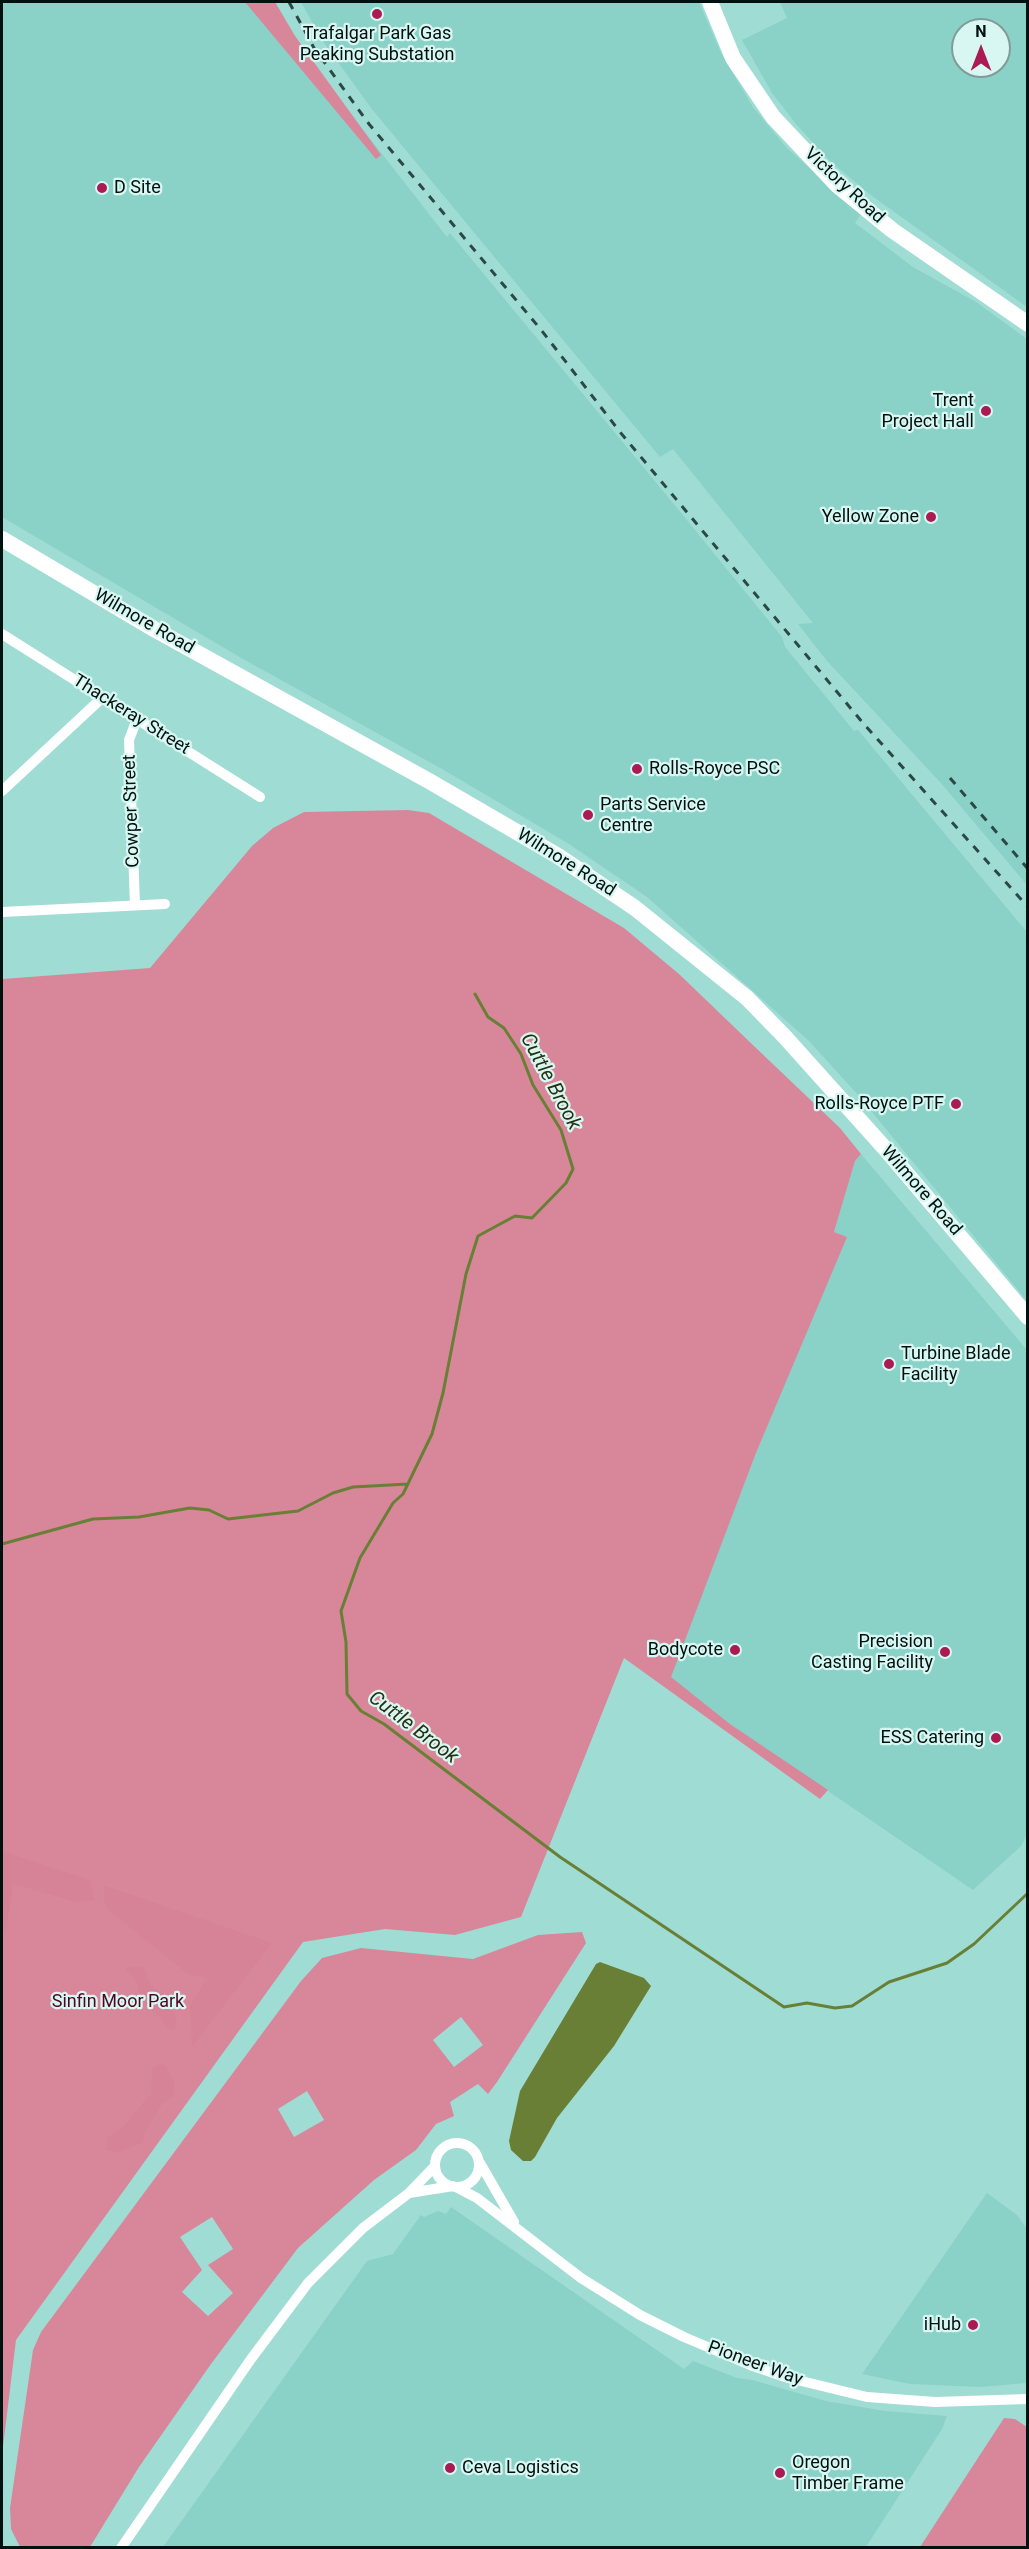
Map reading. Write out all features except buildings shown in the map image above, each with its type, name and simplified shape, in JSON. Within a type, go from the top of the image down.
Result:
[{"type":"street","name":"Victory Road","points":[[710,2],[733,58],[773,117],[837,185],[892,230],[1028,324]]},
{"type":"street","name":"Wilmore Road","points":[[2,539],[154,629],[429,780],[558,856],[635,908],[747,998],[785,1037],[889,1153],[1028,1317]]},
{"type":"street","name":"Thackeray Street","points":[[2,634],[260,797]]},
{"type":"street","points":[[2,790],[103,697]]},
{"type":"street","name":"Cowper Street","points":[[135,905],[129,740],[137,719]]},
{"type":"street","points":[[2,912],[165,904]]},
{"type":"street","points":[[121,2547],[244,2368],[308,2283],[363,2228],[409,2193],[435,2166],[438,2154],[452,2144],[468,2146],[479,2160],[476,2177],[467,2185],[409,2193]]},
{"type":"street","name":"Pioneer Way","points":[[479,2160],[516,2225]]},
{"type":"street","points":[[435,2166],[442,2181],[454,2187]]},
{"type":"street","name":"Pioneer Way","points":[[454,2187],[477,2198],[516,2225],[567,2268],[640,2315],[704,2346],[785,2378],[857,2395],[900,2401],[970,2402],[1028,2399]]},
{"type":"shaded area","points":[[2,2],[275,2],[295,36],[343,104],[447,237],[450,233],[782,637],[785,647],[854,731],[858,730],[1027,932],[1027,1301],[858,1095],[809,1041],[647,897],[569,844],[442,769],[243,659],[2,517]]},
{"type":"shaded area","points":[[301,2],[699,2],[721,53],[753,107],[786,147],[861,214],[855,223],[913,267],[976,302],[1027,339],[1027,885],[940,782],[827,661],[798,624],[813,623],[673,449],[660,457],[371,108],[322,40]]},
{"type":"shaded area","points":[[780,2],[1027,2],[1027,307],[872,196],[830,161],[796,124],[772,93],[742,40],[787,18]]},
{"type":"shaded area","points":[[861,1154],[1027,1350],[1027,1835],[1021,1846],[973,1890],[730,1724],[670,1677],[756,1453],[846,1237],[834,1232],[855,1161]]},
{"type":"shaded area","points":[[2,1851],[90,1880],[95,1900],[76,1902],[13,1884],[6,1932],[2,1925]]},
{"type":"shaded area","points":[[103,1885],[272,1943],[192,2047],[190,2006],[207,1977],[189,1975],[105,1907]]},
{"type":"shaded area","points":[[600,1962],[644,1978],[651,1986],[614,2046],[557,2118],[535,2157],[531,2161],[523,2161],[511,2150],[509,2141],[520,2091],[596,1964]]},
{"type":"shaded area","points":[[132,1966],[144,1968],[151,1985],[170,1999],[177,2021],[174,2031],[166,2027],[161,2018],[139,2000],[137,1982],[125,1969]]},
{"type":"shaded area","points":[[160,2064],[166,2065],[174,2081],[174,2095],[162,2104],[145,2131],[143,2143],[117,2153],[106,2150],[107,2138],[124,2126],[151,2093],[152,2068]]},
{"type":"shaded area","points":[[987,2193],[1017,2215],[1027,2229],[1027,2383],[980,2387],[910,2384],[862,2374]]},
{"type":"shaded area","points":[[451,2207],[684,2369],[693,2361],[737,2378],[752,2380],[826,2401],[885,2411],[947,2416],[942,2429],[866,2547],[163,2547],[367,2261],[393,2254],[421,2215],[424,2217],[438,2211],[446,2214]]},
{"type":"green space","points":[[245,2],[275,2],[295,36],[381,155],[376,159]]},
{"type":"green space","name":"Sinfin Moor Park","points":[[408,810],[429,813],[624,928],[679,974],[840,1128],[861,1154],[855,1161],[834,1232],[847,1237],[756,1453],[671,1677],[730,1724],[828,1790],[820,1799],[624,1658],[521,1917],[455,1935],[385,1929],[303,1942],[16,2340],[2,2455],[2,979],[150,968],[252,846],[273,828],[304,812]]},
{"type":"green space","points":[[582,1932],[586,1943],[488,2094],[478,2084],[450,2102],[454,2116],[436,2124],[416,2150],[374,2180],[298,2248],[211,2364],[139,2467],[90,2547],[20,2547],[11,2529],[10,2508],[33,2350],[41,2332],[301,1981],[322,1958],[361,1948],[473,1959],[538,1935]],"holes":[[[461,2017],[483,2045],[454,2067],[433,2040]],[[307,2091],[324,2120],[294,2137],[278,2109]],[[212,2217],[233,2249],[208,2265],[233,2293],[208,2316],[182,2292],[202,2270],[180,2237]]]},
{"type":"green space","points":[[1004,2418],[1015,2419],[1027,2427],[1027,2547],[920,2547]]},
{"type":"waterway","name":"Cuttle Brook","points":[[475,994],[488,1017],[504,1028],[521,1054],[533,1085],[561,1130],[573,1169],[566,1183],[532,1218],[515,1216],[478,1236],[466,1274],[443,1393],[432,1434],[403,1494],[393,1503],[360,1558],[341,1611],[346,1642],[347,1694],[361,1711],[384,1724],[560,1857],[784,2007],[807,2003],[835,2008],[852,2006],[889,1982],[947,1963],[974,1944],[1028,1893]]},
{"type":"waterway","points":[[2,1544],[93,1519],[139,1517],[190,1508],[209,1510],[228,1519],[298,1511],[333,1493],[353,1487],[408,1484]]},
{"type":"railway","points":[[289,2],[314,48],[369,124],[542,331],[620,432],[863,723],[1028,907]]},
{"type":"railway","points":[[950,778],[1028,869]]},
{"type":"place","name":"Trafalgar Park Gas Peaking Substation","points":[[377,14]]},
{"type":"place","name":"D Site","points":[[102,188]]},
{"type":"place","name":"Trent Project Hall","points":[[986,411]]},
{"type":"place","name":"Yellow Zone","points":[[931,517]]},
{"type":"place","name":"Rolls-Royce PSC","points":[[637,769]]},
{"type":"place","name":"Parts Service Centre","points":[[588,815]]},
{"type":"place","name":"Rolls-Royce PTF","points":[[956,1104]]},
{"type":"place","name":"Turbine Blade Facility","points":[[889,1364]]},
{"type":"place","name":"Bodycote","points":[[735,1650]]},
{"type":"place","name":"Precision Casting Facility","points":[[945,1652]]},
{"type":"place","name":"ESS Catering","points":[[996,1738]]},
{"type":"place","name":"iHub","points":[[973,2325]]},
{"type":"place","name":"Ceva Logistics","points":[[450,2468]]},
{"type":"place","name":"Oregon Timber Frame","points":[[780,2473]]}]
